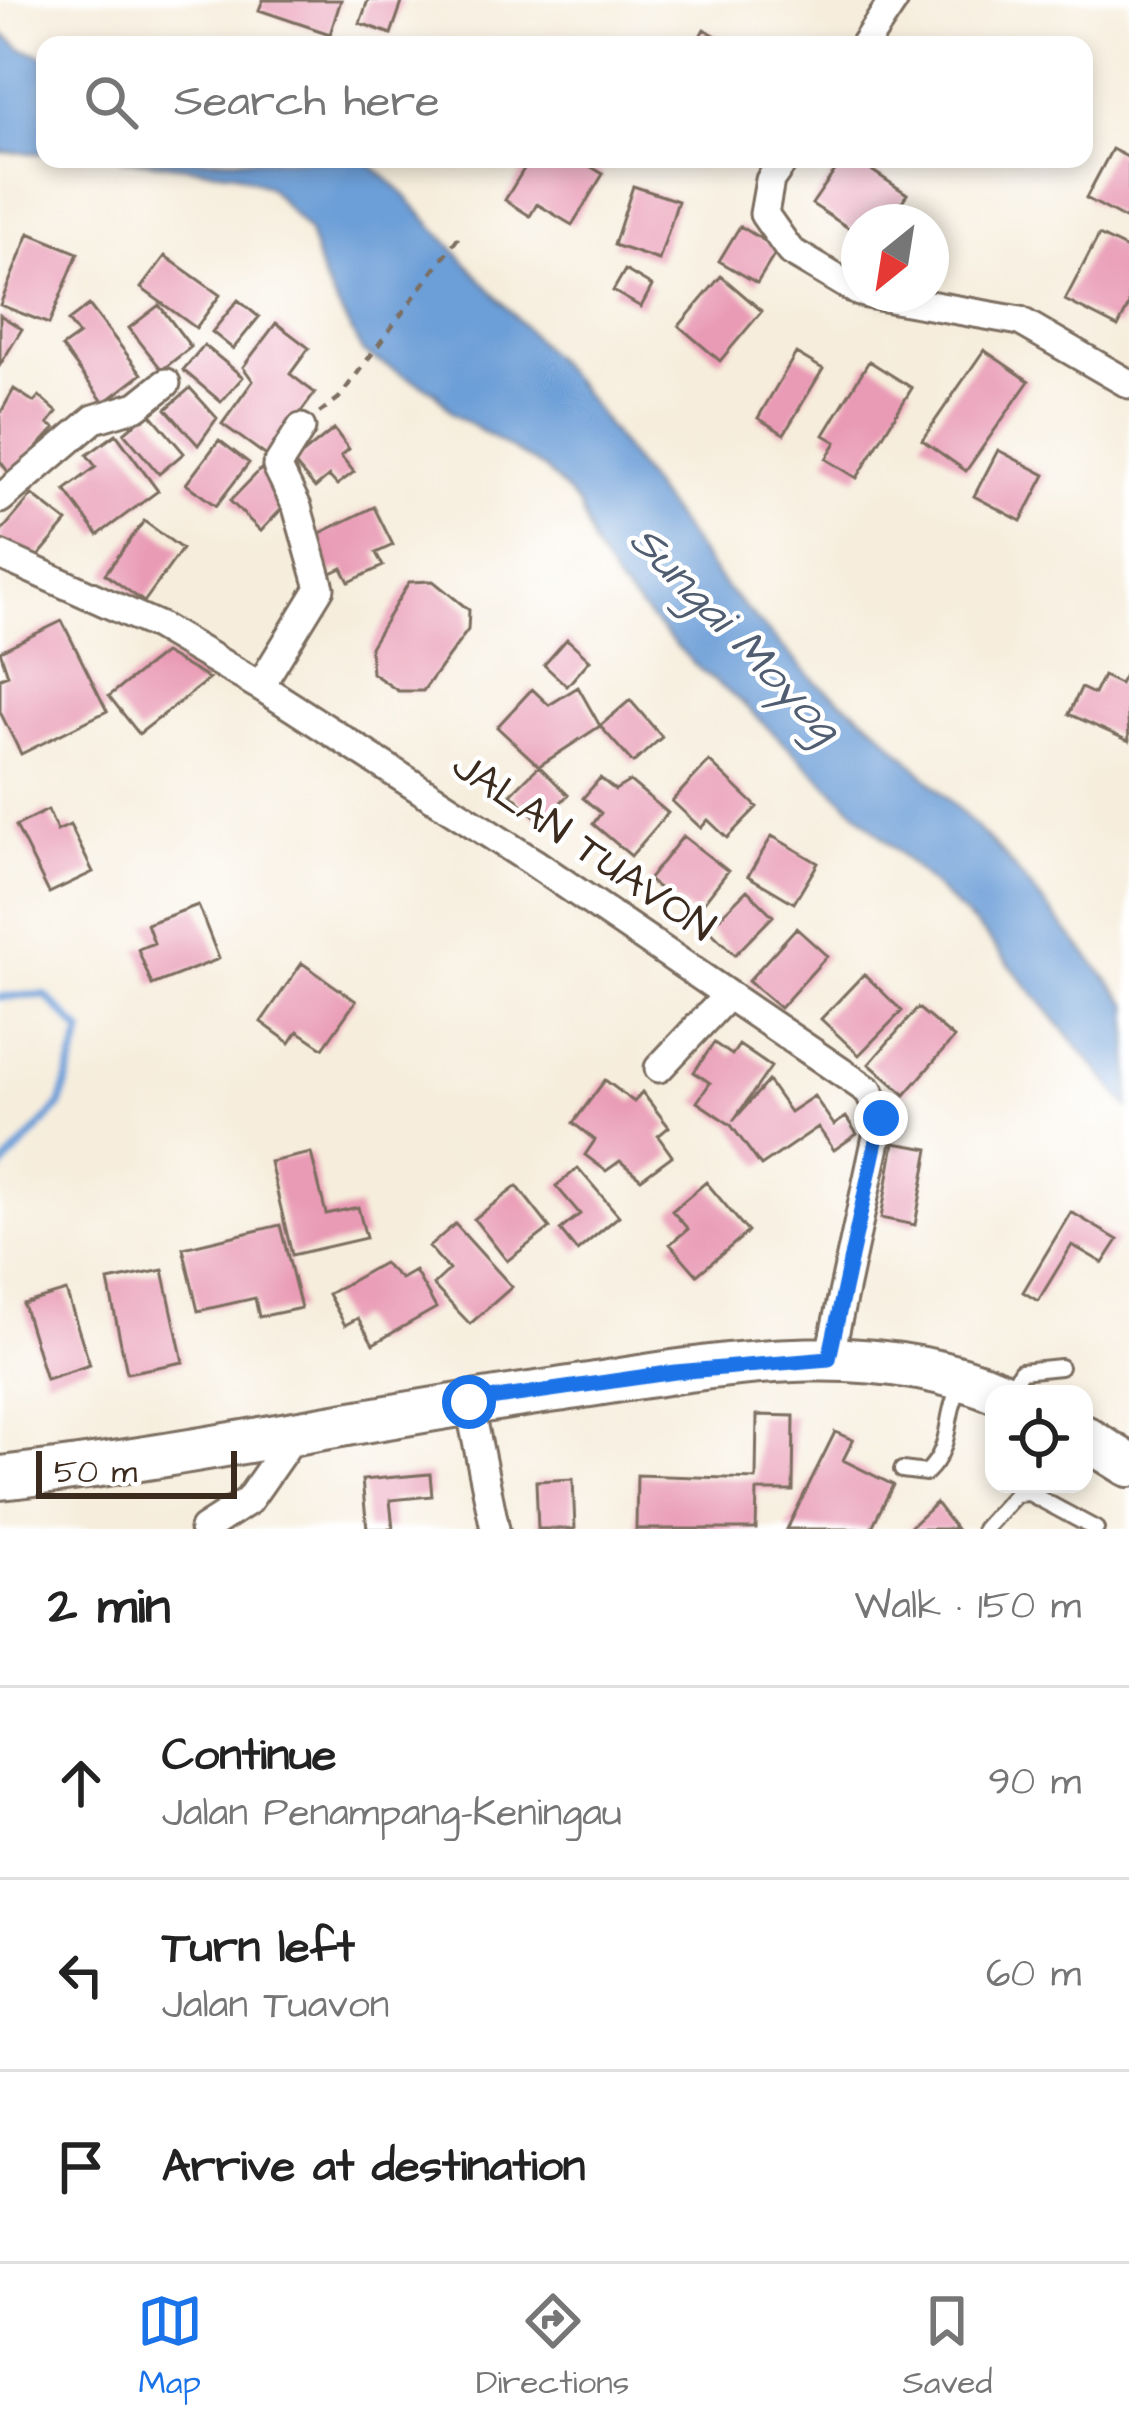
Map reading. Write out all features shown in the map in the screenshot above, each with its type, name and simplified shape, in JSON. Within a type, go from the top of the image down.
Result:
[{"type":"main road","points":[[0,1478],[675,1372],[829,1359],[923,1364],[985,1386]]},
{"type":"main road","points":[[1093,1443],[1129,1465]]},
{"type":"street","points":[[869,36],[894,0]]},
{"type":"street","points":[[779,168],[770,181],[764,214],[790,251],[841,280]]},
{"type":"street","points":[[949,308],[1020,321],[1112,369],[1129,384]]},
{"type":"street","points":[[0,499],[94,418],[137,406],[166,383]]},
{"type":"street","points":[[260,686],[320,588],[297,507],[277,466],[301,428]]},
{"type":"street","name":"JALAN TUAVON","points":[[0,555],[158,626],[260,686],[869,1091],[881,1118],[829,1359]]},
{"type":"street","points":[[659,1068],[728,994]]},
{"type":"street","points":[[469,1402],[494,1529]]},
{"type":"street","points":[[204,1529],[248,1501],[297,1430]]},
{"type":"lane","points":[[1011,1385],[1021,1371],[1060,1367]]},
{"type":"lane","points":[[902,1470],[926,1473],[940,1460],[949,1439],[951,1403],[965,1377]]},
{"type":"lane","points":[[984,1529],[1016,1493],[1029,1493],[1096,1529]]},
{"type":"path","points":[[339,398],[463,231]]},
{"type":"water","points":[[0,32],[36,53],[36,153],[0,152]]},
{"type":"water","name":"Sungai Moyog","points":[[195,168],[375,168],[398,188],[579,387],[725,587],[816,682],[873,724],[1001,852],[1129,1005],[1129,1108],[985,935],[741,702],[698,668],[618,585],[593,546],[580,506],[545,469],[453,414],[435,392],[363,353],[323,279],[309,232],[270,188],[237,173]]},
{"type":"building","points":[[263,0],[341,0],[330,34],[259,10]]},
{"type":"building","points":[[368,0],[403,0],[391,34],[360,23]]},
{"type":"building","points":[[1112,149],[1129,158],[1129,221],[1086,198]]},
{"type":"building","points":[[525,168],[593,168],[603,174],[572,225],[537,204],[530,216],[505,200]]},
{"type":"building","points":[[837,168],[868,168],[907,194],[900,204],[841,204],[841,223],[812,204]]},
{"type":"building","points":[[633,186],[678,201],[659,260],[614,245]]},
{"type":"building","points":[[740,226],[778,249],[757,283],[719,261]]},
{"type":"building","points":[[29,233],[78,253],[49,324],[0,305]]},
{"type":"building","points":[[1099,235],[1129,250],[1129,305],[1118,327],[1065,300]]},
{"type":"building","points":[[165,256],[220,295],[196,328],[141,288]]},
{"type":"building","points":[[625,270],[652,286],[641,307],[613,291]]},
{"type":"building","points":[[721,276],[762,311],[720,361],[679,326]]},
{"type":"building","points":[[238,300],[259,317],[233,349],[212,332]]},
{"type":"building","points":[[89,305],[142,374],[104,403],[62,347],[79,335],[68,321]]},
{"type":"building","points":[[159,305],[191,347],[162,370],[129,328]]},
{"type":"building","points":[[0,315],[22,329],[0,365]]},
{"type":"building","points":[[276,323],[309,348],[290,374],[315,393],[268,457],[222,424],[253,381],[243,367]]},
{"type":"building","points":[[204,345],[243,377],[221,402],[183,370]]},
{"type":"building","points":[[984,350],[1029,381],[966,471],[922,440]]},
{"type":"building","points":[[796,353],[823,369],[784,434],[758,418]]},
{"type":"building","points":[[869,361],[912,388],[857,478],[826,459],[836,442],[824,435]]},
{"type":"building","points":[[190,388],[217,418],[198,445],[166,409]]},
{"type":"building","points":[[14,389],[34,402],[39,396],[57,412],[48,424],[55,428],[11,476],[0,461],[0,414]]},
{"type":"building","points":[[149,412],[184,453],[159,474],[124,433]]},
{"type":"building","points":[[334,429],[349,449],[341,456],[354,472],[337,485],[329,476],[315,488],[293,462]]},
{"type":"building","points":[[116,434],[158,491],[98,535],[65,490],[96,467],[87,455]]},
{"type":"building","points":[[219,440],[249,463],[216,506],[186,484]]},
{"type":"building","points":[[998,450],[1045,475],[1021,521],[974,496]]},
{"type":"building","points":[[265,465],[288,502],[261,531],[230,501]]},
{"type":"building","points":[[32,495],[67,522],[35,560],[0,542],[0,533]]},
{"type":"building","points":[[374,507],[393,545],[376,553],[383,566],[349,582],[342,568],[329,574],[310,538]]},
{"type":"building","points":[[144,521],[182,549],[144,602],[105,574]]},
{"type":"building","points":[[433,581],[469,610],[468,630],[423,691],[398,691],[372,673],[370,647],[409,582]]},
{"type":"building","points":[[62,621],[107,711],[21,754],[0,712],[0,678],[8,675],[0,651]]},
{"type":"building","points":[[567,639],[590,660],[567,686],[544,665]]},
{"type":"building","points":[[164,653],[209,679],[139,734],[109,696]]},
{"type":"building","points":[[1126,673],[1129,741],[1069,714],[1081,688],[1094,694],[1103,676],[1120,684]]},
{"type":"building","points":[[578,687],[600,726],[539,766],[497,727],[532,689],[549,705]]},
{"type":"building","points":[[630,700],[662,737],[633,763],[600,726]]},
{"type":"building","points":[[709,761],[757,807],[727,838],[708,820],[701,828],[672,801]]},
{"type":"building","points":[[539,766],[568,795],[541,822],[511,794]]},
{"type":"building","points":[[600,778],[615,790],[630,781],[668,813],[631,856],[593,824],[601,813],[583,798]]},
{"type":"building","points":[[48,810],[57,831],[70,825],[93,872],[49,893],[16,826]]},
{"type":"building","points":[[683,836],[728,871],[694,915],[648,880]]},
{"type":"building","points":[[772,836],[818,863],[794,903],[748,876]]},
{"type":"building","points":[[747,890],[773,916],[735,955],[708,929]]},
{"type":"building","points":[[198,905],[219,959],[152,985],[138,949],[154,943],[147,924]]},
{"type":"building","points":[[796,928],[827,956],[780,1008],[748,981]]},
{"type":"building","points":[[302,963],[356,1001],[323,1048],[298,1031],[290,1043],[261,1022]]},
{"type":"building","points":[[864,974],[902,1011],[859,1055],[821,1019]]},
{"type":"building","points":[[918,1008],[954,1038],[905,1095],[869,1064]]},
{"type":"building","points":[[714,1043],[732,1055],[739,1045],[771,1067],[733,1121],[768,1081],[790,1112],[814,1096],[834,1125],[846,1117],[857,1134],[834,1150],[818,1127],[761,1166],[731,1125],[697,1102],[710,1083],[694,1072]]},
{"type":"building","points":[[605,1080],[634,1102],[642,1092],[669,1127],[658,1136],[672,1156],[641,1179],[620,1161],[606,1171],[585,1155],[595,1140],[573,1123]]},
{"type":"building","points":[[894,1143],[929,1149],[915,1225],[881,1218]]},
{"type":"building","points":[[311,1153],[326,1214],[358,1207],[366,1238],[292,1255],[270,1162]]},
{"type":"building","points":[[578,1168],[619,1216],[577,1251],[560,1230],[580,1214],[556,1186]]},
{"type":"building","points":[[706,1182],[748,1232],[697,1275],[670,1244],[688,1229],[672,1211]]},
{"type":"building","points":[[517,1186],[550,1228],[507,1261],[474,1219]]},
{"type":"building","points":[[1071,1212],[1118,1240],[1103,1263],[1072,1245],[1038,1301],[1023,1292]]},
{"type":"building","points":[[455,1224],[512,1287],[470,1324],[433,1285],[449,1270],[429,1247]]},
{"type":"building","points":[[280,1225],[301,1308],[259,1317],[255,1298],[198,1311],[183,1248]]},
{"type":"building","points":[[383,1263],[401,1279],[415,1271],[436,1308],[373,1344],[358,1318],[345,1325],[328,1294]]},
{"type":"building","points":[[163,1270],[183,1362],[127,1373],[108,1281]]},
{"type":"building","points":[[66,1291],[90,1365],[46,1379],[23,1304]]},
{"type":"building","points":[[757,1415],[794,1416],[793,1491],[757,1491],[756,1529],[636,1529],[637,1475],[756,1479]]},
{"type":"building","points":[[835,1432],[853,1440],[843,1460],[893,1485],[871,1529],[787,1529]]},
{"type":"building","points":[[430,1474],[432,1496],[390,1500],[393,1529],[367,1529],[362,1480]]},
{"type":"building","points":[[573,1479],[575,1529],[538,1529],[536,1481]]},
{"type":"building","points":[[936,1503],[956,1529],[908,1529]]},
{"type":"waterway","points":[[0,997],[45,995],[82,1032],[60,1105],[0,1170]]},
{"type":"route","points":[[469,1402],[675,1372],[829,1359],[881,1118]]}]
